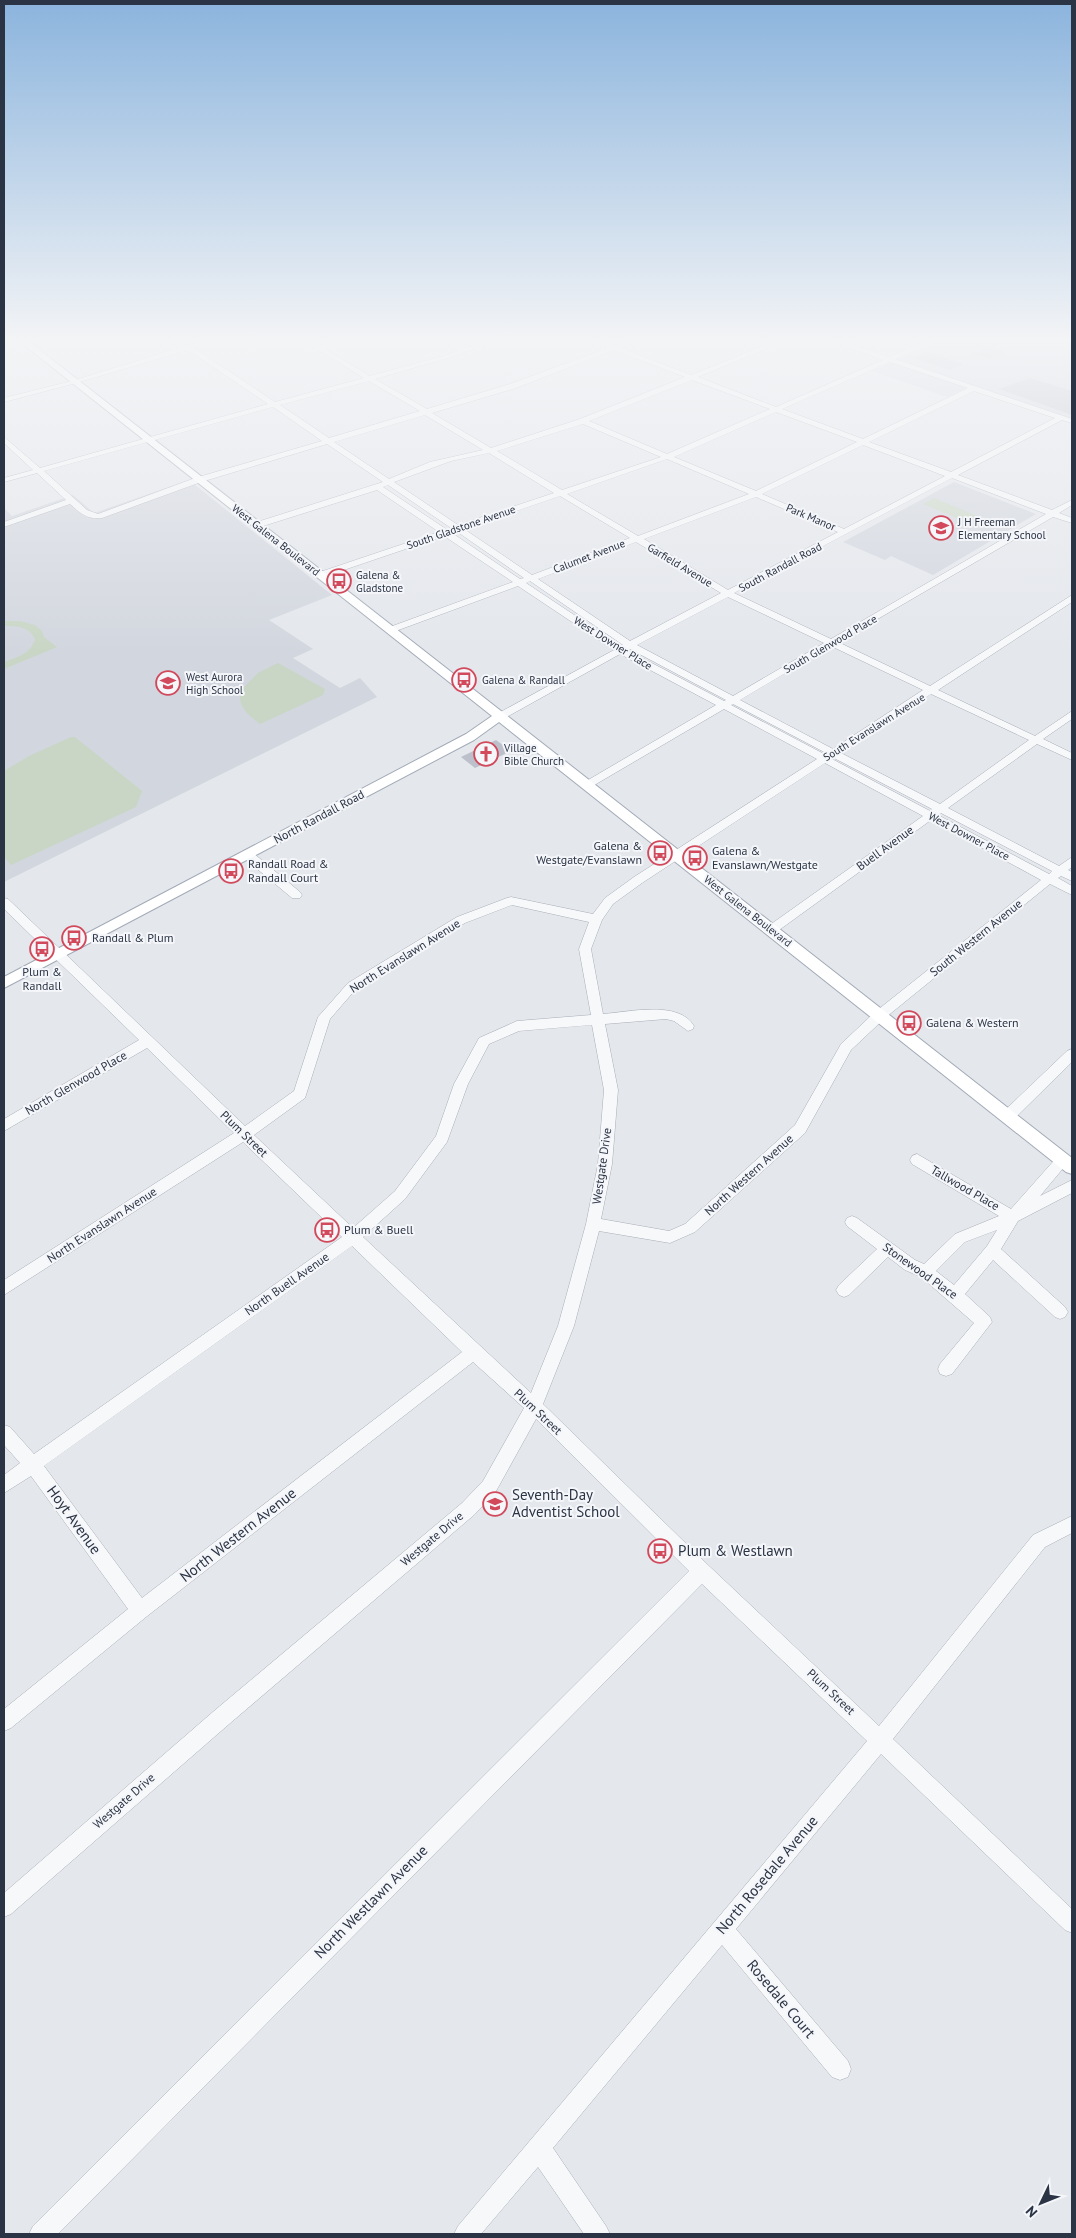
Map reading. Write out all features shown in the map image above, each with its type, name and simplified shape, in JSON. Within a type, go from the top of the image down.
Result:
[{"type":"main road","name":"West Galena Boulevard","points":[[153,444],[1068,1163]]},
{"type":"main road","name":"North Randall Road","points":[[4,984],[470,737],[499,717]]},
{"type":"street","points":[[10,444],[71,501],[89,515],[99,516],[198,480],[317,445]]},
{"type":"street","points":[[4,480],[131,444]]},
{"type":"street","name":"West Downer Place","points":[[332,444],[630,644],[833,753],[1072,876]]},
{"type":"street","name":"Garfield Avenue","points":[[479,444],[729,594],[1072,757]]},
{"type":"street","points":[[257,525],[378,486],[481,457],[490,451],[510,444]]},
{"type":"street","name":"Park Manor","points":[[638,444],[845,532]]},
{"type":"street","name":"South Gladstone Avenue","points":[[320,575],[667,457],[696,444]]},
{"type":"street","name":"Calumet Avenue","points":[[390,630],[756,494],[857,444]]},
{"type":"street","points":[[868,444],[1072,521]]},
{"type":"street","name":"South Randall Road","points":[[499,717],[630,644],[729,594],[1011,444]]},
{"type":"street","name":"West Downer Place","points":[[317,445],[620,650],[1072,891]]},
{"type":"street","points":[[4,525],[71,501]]},
{"type":"street","name":"South Glenwood Place","points":[[587,785],[1072,502]]},
{"type":"street","name":"South Evanslawn Avenue","points":[[676,855],[1072,598]]},
{"type":"street","name":"Buell Avenue","points":[[771,930],[1072,714]]},
{"type":"street","points":[[248,855],[296,895]]},
{"type":"street","name":"Westgate Drive","points":[[4,1907],[214,1724],[468,1508],[489,1487],[534,1406],[566,1326],[593,1224],[604,1164],[611,1090],[596,1020],[585,949],[596,919],[610,901],[676,855]]},
{"type":"street","name":"South Western Avenue","points":[[880,1015],[1072,861]]},
{"type":"street","name":"North Evanslawn Avenue","points":[[4,1288],[244,1134],[300,1094],[324,1016],[352,986],[360,981],[462,920],[512,901],[596,919]]},
{"type":"street","name":"Plum Street","points":[[4,902],[244,1134],[474,1352],[534,1406],[702,1571],[881,1739],[1072,1923]]},
{"type":"street","name":"North Buell Avenue","points":[[4,1485],[353,1237],[400,1195],[442,1138],[460,1084],[484,1041],[517,1026],[666,1014],[679,1018],[688,1026]]},
{"type":"street","name":"North Western Avenue","points":[[593,1224],[670,1237],[690,1228],[739,1186],[800,1129],[846,1047],[880,1015]]},
{"type":"street","name":"North Glenwood Place","points":[[4,1126],[148,1041]]},
{"type":"street","points":[[1008,1116],[1072,1054]]},
{"type":"street","name":"Tallwood Place","points":[[917,1160],[1013,1217]]},
{"type":"street","points":[[955,1295],[992,1250],[1013,1217],[1068,1163]]},
{"type":"street","points":[[926,1272],[960,1238],[1013,1217],[1072,1186]]},
{"type":"street","name":"Stonewood Place","points":[[852,1222],[910,1265],[926,1272],[955,1295],[984,1322],[946,1369]]},
{"type":"street","points":[[844,1290],[887,1248]]},
{"type":"street","points":[[992,1250],[1060,1312]]},
{"type":"street","name":"North Western Avenue","points":[[4,1721],[140,1611],[474,1352]]},
{"type":"street","name":"Hoyt Avenue","points":[[4,1433],[33,1464],[140,1611]]},
{"type":"street","name":"North Rosedale Avenue","points":[[466,2234],[881,1739],[1039,1541],[1072,1524]]},
{"type":"street","name":"North Westlawn Avenue","points":[[41,2234],[702,1571]]},
{"type":"street","name":"Rosedale Court","points":[[722,1929],[840,2069]]},
{"type":"street","points":[[538,2147],[598,2234]]},
{"type":"shaded area","name":"West Aurora High School","points":[[189,480],[332,595],[269,620],[313,649],[293,658],[340,688],[360,678],[377,697],[4,882],[4,508],[12,516],[73,495],[94,513]]},
{"type":"shaded area","name":"J H Freeman Elementary School","points":[[954,482],[1036,514],[933,575],[891,556],[885,560],[843,542]]},
{"type":"green space","points":[[934,498],[980,517],[969,523],[923,504]]},
{"type":"green space","points":[[4,621],[20,621],[35,625],[42,631],[44,637],[57,647],[4,669],[4,662],[18,657],[27,651],[31,648],[35,639],[26,629],[4,626]]},
{"type":"green space","points":[[278,663],[325,689],[323,695],[260,724],[242,706],[240,691],[258,673]]},
{"type":"green space","points":[[71,737],[75,737],[142,791],[136,807],[11,865],[4,857],[4,771],[29,756]]},
{"type":"building","name":"Village Bible Church","points":[[496,740],[511,751],[475,768],[461,757]]},
{"type":"place","name":"J H Freeman Elementary School","points":[[941,528]]},
{"type":"place","name":"Galena & Gladstone","points":[[339,581]]},
{"type":"place","name":"Galena & Randall","points":[[464,680]]},
{"type":"place","name":"West Aurora High School","points":[[168,683]]},
{"type":"place","name":"Village Bible Church","points":[[486,754]]},
{"type":"place","name":"Galena & Westgate/Evanslawn","points":[[660,853]]},
{"type":"place","name":"Galena & Evanslawn/Westgate","points":[[695,858]]},
{"type":"place","name":"Randall Road & Randall Court","points":[[231,871]]},
{"type":"place","name":"Randall & Plum","points":[[74,938]]},
{"type":"place","name":"Plum & Randall","points":[[42,949]]},
{"type":"place","name":"Galena & Western","points":[[909,1023]]},
{"type":"place","name":"Plum & Buell","points":[[327,1230]]},
{"type":"place","name":"Seventh-Day Adventist School","points":[[495,1504]]},
{"type":"place","name":"Plum & Westlawn","points":[[660,1551]]}]
